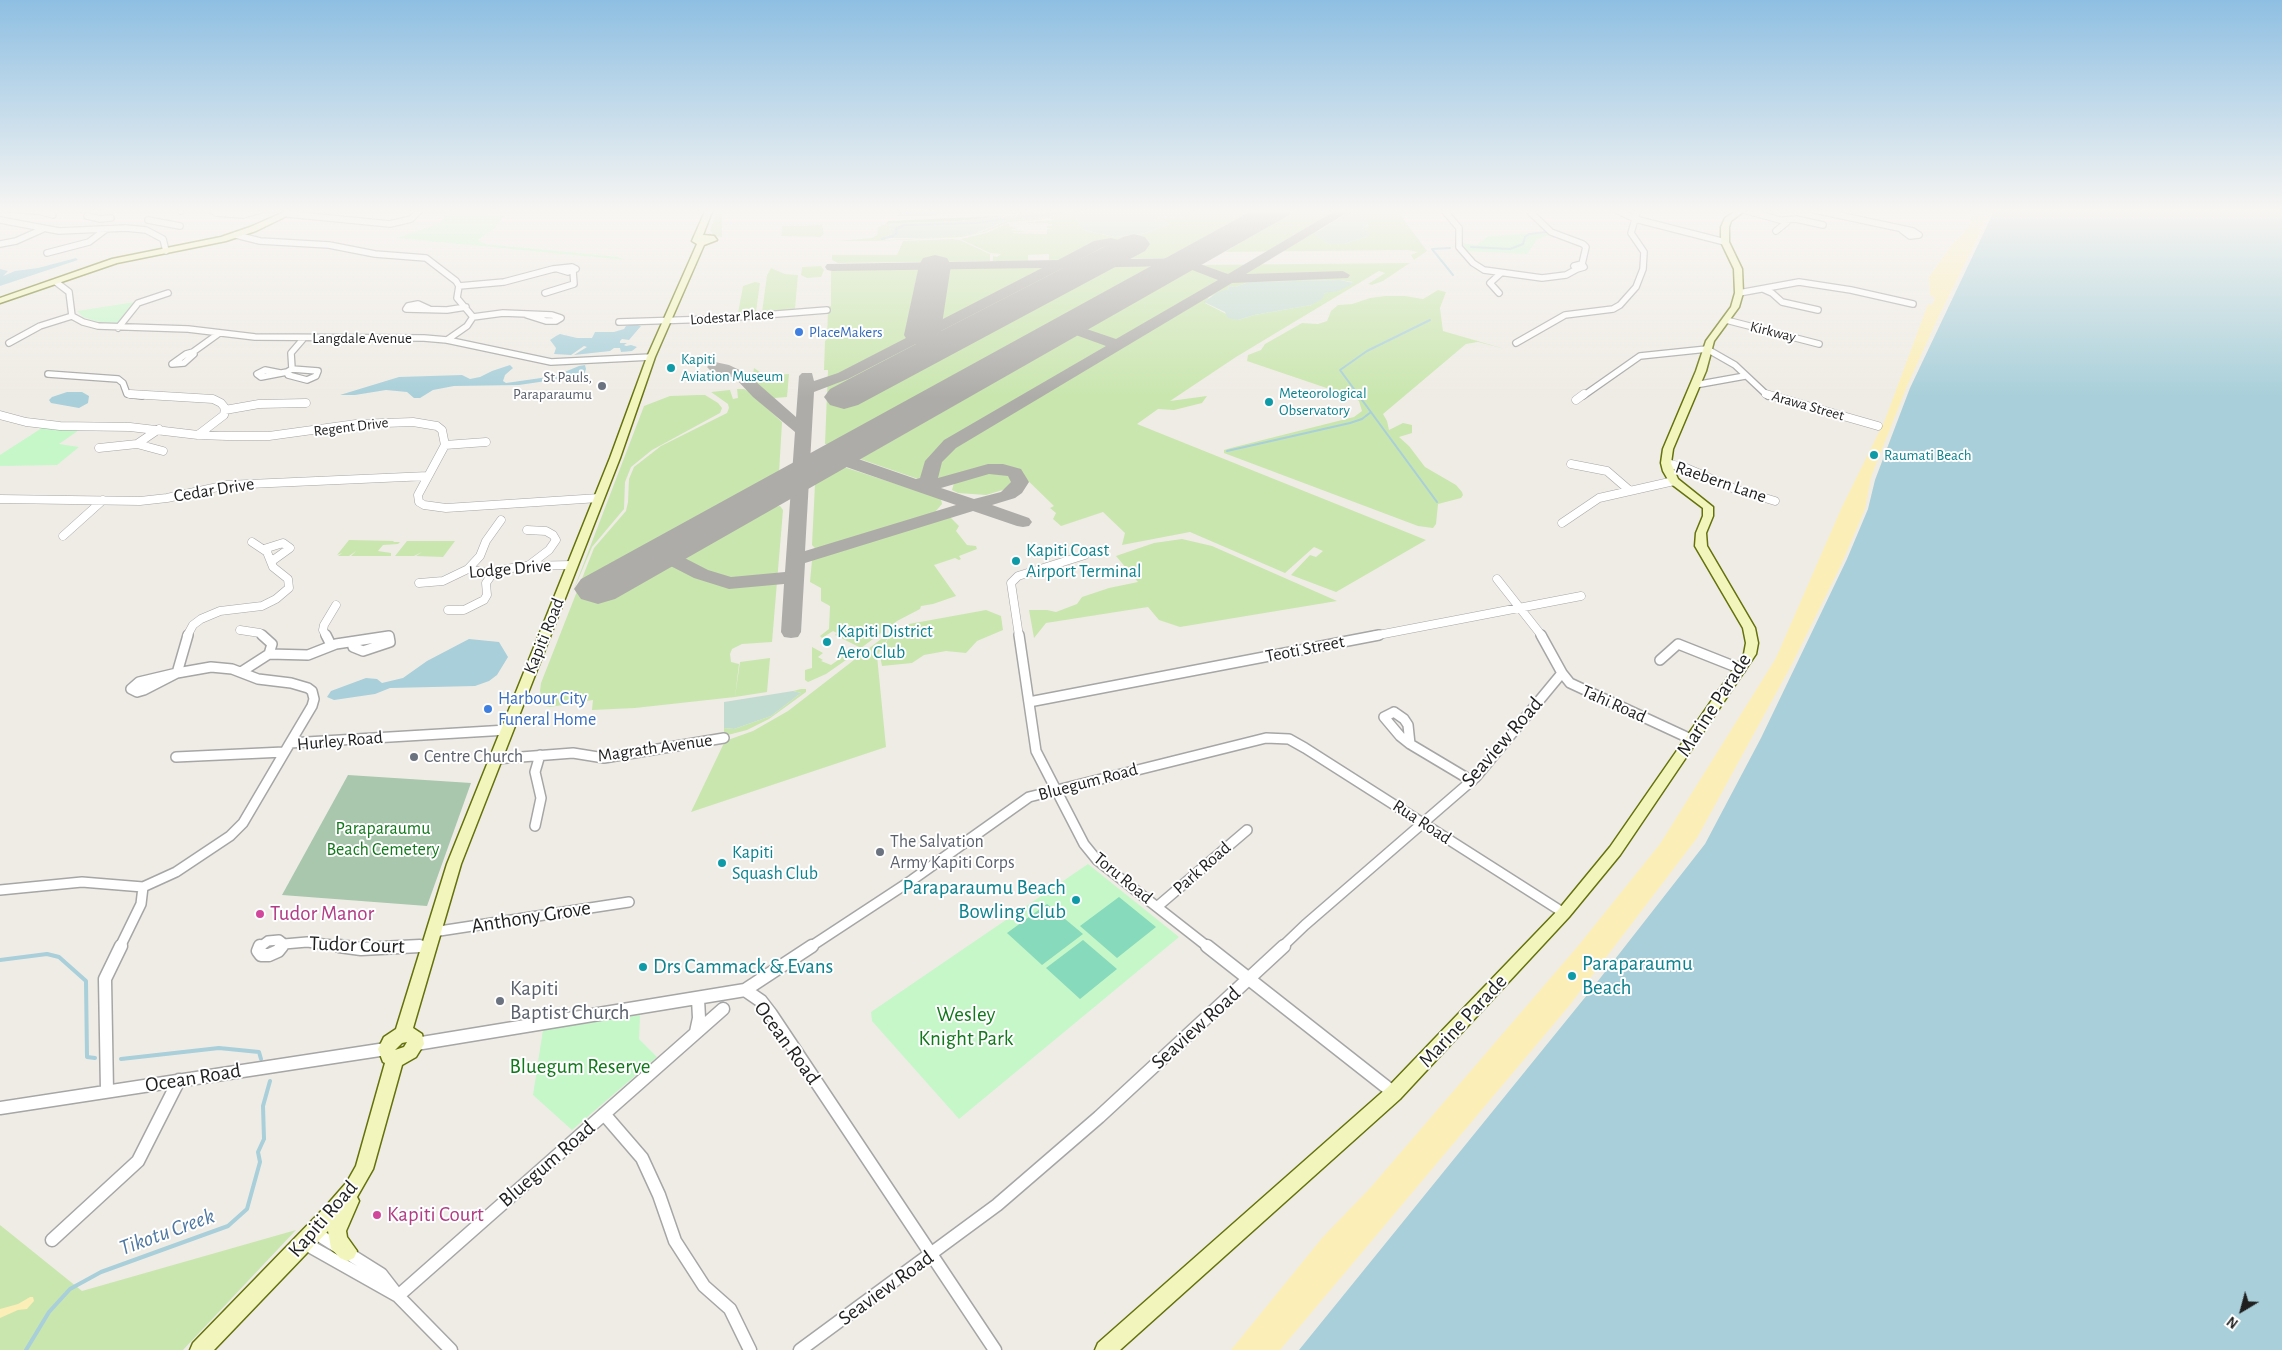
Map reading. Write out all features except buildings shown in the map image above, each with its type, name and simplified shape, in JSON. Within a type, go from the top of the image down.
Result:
[{"type":"main road","points":[[1,300],[84,272]]},
{"type":"main road","name":"Kapiti Road","points":[[409,1039],[433,932],[454,864],[599,498],[651,357],[689,272]]},
{"type":"main road","points":[[1674,481],[1666,463],[1668,449],[1695,385],[1710,341],[1735,306],[1739,292],[1737,272]]},
{"type":"main road","name":"Marine Parade","points":[[1104,1350],[1394,1093],[1564,913],[1615,851],[1741,670],[1752,649],[1751,634],[1701,546],[1701,534],[1708,516],[1708,507],[1674,481]]},
{"type":"main road","points":[[390,1054],[406,1056],[409,1039]]},
{"type":"main road","name":"Kapiti Road","points":[[200,1350],[344,1200],[356,1184],[369,1153],[390,1054]]},
{"type":"main road","points":[[347,1251],[338,1241],[337,1231],[356,1184]]},
{"type":"street","points":[[443,272],[456,281],[459,286],[457,298],[472,317],[472,321],[467,326],[447,340]]},
{"type":"street","points":[[459,286],[504,282],[543,272]]},
{"type":"street","points":[[545,293],[574,284],[573,272]]},
{"type":"street","points":[[1495,272],[1546,278],[1562,276],[1571,272]]},
{"type":"street","points":[[1516,344],[1565,315],[1618,308],[1636,287],[1643,272]]},
{"type":"street","points":[[1499,294],[1490,283],[1501,273]]},
{"type":"street","points":[[9,343],[40,326],[72,316],[69,292],[56,282]]},
{"type":"street","points":[[1739,292],[1790,283],[1803,283],[1852,290],[1913,304]]},
{"type":"street","points":[[1763,289],[1772,293],[1782,302],[1818,310]]},
{"type":"street","points":[[118,328],[128,318],[138,303],[168,293]]},
{"type":"street","points":[[429,309],[466,308]]},
{"type":"street","name":"Lodestar Place","points":[[619,322],[667,321],[827,310]]},
{"type":"street","points":[[472,317],[496,313],[527,315]]},
{"type":"street","name":"Langdale Avenue","points":[[72,316],[83,322],[98,326],[118,328],[188,329],[218,334],[304,338],[424,338],[447,340],[551,362],[651,357]]},
{"type":"street","name":"Kirkway","points":[[1726,320],[1819,344]]},
{"type":"street","points":[[193,352],[218,334]]},
{"type":"street","points":[[280,373],[290,371],[291,352],[304,338]]},
{"type":"street","points":[[1576,400],[1640,356],[1707,349]]},
{"type":"street","name":"Arawa Street","points":[[1707,349],[1729,360],[1765,394],[1878,426]]},
{"type":"street","points":[[48,374],[118,379],[123,383],[127,394],[213,399],[224,405],[224,414],[220,419],[198,435]]},
{"type":"street","points":[[1695,385],[1745,376]]},
{"type":"street","points":[[225,410],[259,404],[306,403]]},
{"type":"street","name":"Regent Drive","points":[[0,415],[26,422],[60,426],[159,429],[198,435],[269,436],[356,424],[413,422],[437,426],[442,430],[445,446]]},
{"type":"street","points":[[137,444],[159,429]]},
{"type":"street","points":[[486,442],[445,446],[418,495],[419,502],[431,507],[599,498]]},
{"type":"street","points":[[99,448],[137,444],[163,451]]},
{"type":"street","name":"Raebern Lane","points":[[1666,463],[1686,468],[1735,489],[1775,501]]},
{"type":"street","points":[[1571,464],[1607,471],[1629,490]]},
{"type":"street","name":"Cedar Drive","points":[[0,499],[154,500],[227,485],[428,476]]},
{"type":"street","points":[[1562,523],[1599,498],[1674,481]]},
{"type":"street","points":[[63,536],[103,500]]},
{"type":"street","points":[[468,569],[480,556],[486,541],[501,520]]},
{"type":"street","points":[[527,530],[546,531],[553,535],[556,540],[549,550],[528,566]]},
{"type":"street","points":[[0,890],[82,882],[143,887],[176,872],[230,836],[242,823],[312,706],[314,699],[312,690],[291,683],[258,679],[232,669],[211,667],[177,673],[188,634],[197,622],[220,612],[262,606],[276,599],[289,588],[288,578],[273,567],[272,561],[264,549],[252,542]]},
{"type":"street","points":[[264,549],[283,543],[290,548],[272,561]]},
{"type":"street","name":"Toru Road","points":[[1085,555],[1018,576],[1012,581],[1036,751],[1084,844],[1096,860],[1158,906],[1394,1093]]},
{"type":"street","name":"Lodge Drive","points":[[419,583],[443,581],[468,569],[493,572],[528,566],[572,565]]},
{"type":"street","points":[[448,610],[464,610],[484,600],[487,595],[486,582],[493,572]]},
{"type":"street","name":"Tahi Road","points":[[1497,579],[1522,607],[1539,631],[1562,674],[1570,683],[1580,690],[1693,740]]},
{"type":"street","name":"Teoti Street","points":[[1029,702],[1581,596]]},
{"type":"street","points":[[331,645],[323,630],[336,605]]},
{"type":"street","points":[[240,630],[260,633],[272,644],[269,654]]},
{"type":"street","points":[[241,672],[269,654],[308,655],[331,645],[352,643]]},
{"type":"street","points":[[1660,660],[1672,647],[1678,644],[1741,670]]},
{"type":"street","name":"Seaview Road","points":[[800,1350],[1005,1199],[1249,980],[1306,925],[1472,781],[1562,674]]},
{"type":"street","name":"Hurley Road","points":[[176,757],[507,730]]},
{"type":"street","name":"Magrath Avenue","points":[[495,759],[573,753],[592,758],[604,758],[724,738]]},
{"type":"street","name":"Bluegum Road","points":[[744,990],[917,877],[1019,803],[1039,793],[1259,740],[1277,738]]},
{"type":"street","name":"Rua Road","points":[[1277,738],[1288,740],[1305,748],[1564,913]]},
{"type":"street","points":[[1410,744],[1472,781]]},
{"type":"street","points":[[534,826],[541,798],[535,772],[540,756]]},
{"type":"street","name":"Park Road","points":[[1158,906],[1247,830]]},
{"type":"street","points":[[107,1091],[105,979],[141,904],[143,887]]},
{"type":"street","name":"Anthony Grove","points":[[433,932],[629,902]]},
{"type":"street","name":"Tudor Court","points":[[284,944],[307,942],[361,949],[392,949],[430,945]]},
{"type":"street","name":"Ocean Road","points":[[409,1039],[698,999],[744,990],[761,1001],[771,1014],[995,1350]]},
{"type":"street","points":[[696,1032],[699,1018],[698,999]]},
{"type":"street","name":"Bluegum Road","points":[[398,1296],[723,1008]]},
{"type":"street","name":"Ocean Road","points":[[0,1108],[179,1080],[390,1054]]},
{"type":"street","points":[[52,1240],[138,1161],[179,1080]]},
{"type":"street","points":[[604,1114],[642,1158],[659,1195],[675,1241],[704,1286],[730,1309],[750,1350]]},
{"type":"street","points":[[309,1237],[398,1296]]},
{"type":"street","points":[[309,1237],[347,1251],[381,1274],[398,1296],[451,1350]]},
{"type":"green space","points":[[769,272],[780,272],[798,275],[795,309],[826,308],[743,314],[738,313],[743,286],[755,282],[760,283],[756,312],[762,312]]},
{"type":"green space","points":[[801,272],[823,272],[821,277],[807,278],[801,275]]},
{"type":"green space","points":[[831,272],[1143,272],[831,445],[825,444],[828,370],[824,370],[828,307],[831,306]]},
{"type":"green space","points":[[1187,272],[1377,272],[1236,357],[1170,401],[1207,396],[1202,403],[1174,410],[1158,409],[1137,424],[1426,540],[1336,592],[1291,575],[1310,555],[1316,557],[1323,551],[1314,547],[1285,573],[1190,532],[1122,545],[1125,533],[1103,512],[1061,526],[1053,519],[1056,513],[1050,508],[1054,506],[1016,469],[994,465],[941,479],[918,479],[860,459]],"holes":[[[1340,280],[1353,282],[1325,293],[1311,305],[1254,315],[1238,320],[1205,303],[1209,297],[1229,289],[1228,286],[1235,287],[1249,282]]]},
{"type":"green space","points":[[1382,272],[1396,272],[1383,281],[1372,285],[1368,284],[1385,273]]},
{"type":"green space","points":[[1340,280],[1354,283],[1338,291],[1325,293],[1322,299],[1311,305],[1254,315],[1238,320],[1228,318],[1225,312],[1204,302],[1218,292],[1229,289],[1228,286],[1235,287],[1249,282]]},
{"type":"green space","points":[[1438,290],[1446,292],[1440,308],[1443,331],[1505,349],[1478,342],[1466,344],[1383,414],[1389,430],[1403,423],[1412,425],[1412,433],[1399,437],[1409,446],[1425,467],[1456,485],[1462,492],[1461,498],[1438,504],[1436,524],[1433,528],[1418,526],[1224,453],[1224,450],[1231,448],[1354,417],[1362,411],[1359,401],[1353,397],[1247,361],[1248,355],[1261,350],[1265,344],[1302,323],[1318,324],[1327,321],[1331,311],[1338,305],[1352,304],[1370,298],[1385,296],[1405,296],[1423,299]]},
{"type":"green space","points":[[135,302],[117,325],[83,317],[77,311]]},
{"type":"green space","points":[[754,368],[766,376],[789,374],[787,397],[774,398],[752,381]]},
{"type":"green space","points":[[737,389],[748,391],[782,422],[779,473],[582,581],[611,599],[773,507],[780,506],[783,510],[772,642],[742,644],[732,649],[730,654],[731,662],[739,664],[735,697],[635,708],[592,710],[593,700],[550,707],[545,706],[540,691],[541,683],[594,548],[626,511],[629,479],[634,467],[661,446],[727,413],[728,404],[711,392],[730,390],[733,399],[738,398]]},
{"type":"green space","points":[[705,395],[718,403],[722,408],[720,413],[652,450],[631,467],[625,482],[624,509],[592,547],[572,594],[644,406],[670,396]]},
{"type":"green space","points":[[45,426],[82,428],[59,444],[79,447],[57,465],[0,466],[0,455]]},
{"type":"green space","points":[[844,467],[936,497],[941,499],[942,504],[935,512],[829,546],[815,548],[812,545],[815,484]]},
{"type":"green space","points":[[993,472],[1008,474],[1013,479],[1012,485],[1006,489],[986,495],[958,493],[952,490],[954,483]]},
{"type":"green space","points":[[950,517],[959,526],[956,531],[967,545],[976,546],[977,549],[959,556],[961,559],[959,560],[955,558],[934,565],[956,596],[921,606],[920,609],[897,621],[861,648],[835,635],[837,633],[833,631],[822,638],[820,636],[829,629],[830,606],[821,601],[821,588],[810,582],[812,560]]},
{"type":"green space","points":[[1182,539],[1212,546],[1337,601],[1180,627],[1159,620],[1148,607],[1046,623],[1034,638],[1029,610],[1056,612],[1077,604],[1082,597],[1109,588],[1138,582],[1116,556],[1154,543]]},
{"type":"green space","points":[[349,540],[400,542],[398,544],[383,545],[378,551],[391,553],[391,556],[351,556],[356,551],[349,556],[338,556],[342,553],[337,555]]},
{"type":"green space","points":[[407,541],[455,541],[443,557],[416,556],[422,552],[414,556],[395,556]]},
{"type":"green space","points":[[986,610],[1001,616],[1003,630],[977,641],[966,653],[946,651],[924,655],[912,663],[882,666],[880,656],[890,634],[909,624]]},
{"type":"green space","points":[[885,636],[888,638],[877,656],[886,747],[691,812],[725,741],[753,731],[788,711]]},
{"type":"green space","points":[[812,647],[823,653],[818,657],[823,660],[821,661],[831,665],[851,651],[856,653],[826,674],[808,682],[805,680],[805,670],[812,668]]},
{"type":"green space","points":[[770,658],[767,692],[735,697],[740,662]]},
{"type":"green space","points":[[806,689],[806,692],[769,719],[747,730],[724,736],[724,728],[734,729],[771,716],[801,693],[793,691]]},
{"type":"green space","points":[[793,691],[801,693],[771,716],[734,729],[724,728],[724,702]]},
{"type":"green space","name":"Paraparaumu Beach Cemetery","points":[[348,775],[471,783],[427,906],[282,895]]},
{"type":"green space","name":"Wesley Knight Park","points":[[1088,864],[1179,937],[959,1119],[872,1021],[871,1012]]},
{"type":"green space","points":[[1119,897],[1156,927],[1117,958],[1080,926]]},
{"type":"green space","points":[[1047,904],[1083,934],[1042,965],[1007,933]]},
{"type":"green space","points":[[1083,940],[1117,969],[1080,999],[1046,968]]},
{"type":"green space","name":"Bluegum Reserve","points":[[640,1015],[639,1039],[657,1057],[572,1130],[533,1095],[543,1030]]},
{"type":"green space","points":[[0,1225],[82,1291],[296,1230],[183,1350],[0,1350]]},
{"type":"sand","name":"Paraparaumu Beach","points":[[1933,272],[1961,272],[1907,386],[1871,477],[1865,509],[1841,565],[1792,664],[1697,838],[1569,1006],[1280,1350],[1231,1350],[1322,1238],[1371,1187],[1578,946],[1660,844],[1776,658],[1841,509],[1885,420],[1928,304],[1932,305],[1935,298],[1930,295],[1929,277]]},
{"type":"sand","points":[[33,1297],[34,1301],[27,1309],[18,1310],[0,1318],[0,1309],[18,1304]]},
{"type":"water","points":[[0,272],[7,272],[3,276],[13,272],[42,272],[0,286]]},
{"type":"water","points":[[1965,272],[2282,272],[2282,1350],[1299,1350],[1587,995],[1705,844],[1761,738],[1847,559],[1868,509],[1875,480],[1910,388]]},
{"type":"water","points":[[635,324],[641,326],[629,340],[622,339],[620,341],[620,343],[627,343],[624,345],[626,346],[637,347],[632,351],[621,352],[620,348],[614,348],[610,351],[574,355],[587,347],[584,346],[571,355],[554,354],[556,348],[550,340],[560,334],[577,338],[592,338],[595,332],[614,332]]},
{"type":"water","points":[[510,365],[513,368],[505,375],[503,381],[506,383],[555,376],[579,366],[585,365],[586,369],[584,375],[580,376],[519,385],[454,386],[433,390],[420,398],[414,398],[407,392],[386,390],[355,395],[340,395],[399,377],[462,375],[470,379]]},
{"type":"water","points":[[67,392],[82,392],[89,396],[88,403],[79,408],[51,403],[49,400],[52,397]]},
{"type":"water","points":[[469,639],[499,642],[508,657],[497,675],[489,681],[475,686],[390,688],[375,694],[334,700],[327,697],[331,691],[366,678],[377,679],[382,683],[403,678],[427,661]]},
{"type":"waterway","points":[[1371,412],[1340,370],[1367,351],[1430,320]]},
{"type":"waterway","points":[[1227,451],[1350,423],[1362,419],[1371,412]]},
{"type":"waterway","points":[[1371,412],[1437,502]]},
{"type":"waterway","name":"Tikotu Creek","points":[[0,960],[47,954],[59,957],[86,981],[87,1057],[95,1058]]},
{"type":"waterway","name":"Tikotu Creek","points":[[121,1059],[219,1048],[259,1052],[261,1059]]},
{"type":"waterway","name":"Tikotu Creek","points":[[26,1350],[49,1312],[70,1289],[101,1272],[228,1226],[247,1209],[260,1162],[258,1152],[264,1139],[263,1106],[270,1081]]},
{"type":"taxiway","points":[[807,389],[843,376],[1045,272]]},
{"type":"taxiway","points":[[1210,272],[1229,279]]},
{"type":"taxiway","points":[[1229,279],[1241,272]]},
{"type":"taxiway","points":[[1229,279],[1343,275]]},
{"type":"taxiway","points":[[1118,345],[1229,279]]},
{"type":"taxiway","points":[[1067,327],[1118,345]]},
{"type":"taxiway","points":[[927,483],[934,461],[950,444],[1118,345]]},
{"type":"taxiway","points":[[715,367],[729,370],[741,376],[759,394],[804,431]]},
{"type":"taxiway","points":[[804,431],[807,376]]},
{"type":"taxiway","points":[[794,577],[804,431]]},
{"type":"taxiway","points":[[835,457],[974,505]]},
{"type":"taxiway","points":[[927,483],[939,483],[988,469],[1003,469],[1015,473],[1020,482],[1016,489],[1009,494]]},
{"type":"taxiway","points":[[921,483],[927,483]]},
{"type":"taxiway","points":[[926,488],[927,483]]},
{"type":"taxiway","points":[[974,505],[999,497]]},
{"type":"taxiway","points":[[796,560],[974,505]]},
{"type":"taxiway","points":[[974,505],[1023,522]]},
{"type":"taxiway","points":[[662,554],[701,574],[729,583],[746,583],[794,577]]},
{"type":"taxiway","points":[[791,632],[794,577]]},
{"type":"runway","points":[[922,335],[934,272]]},
{"type":"runway","points":[[844,397],[1081,272]]},
{"type":"runway","points":[[598,589],[1165,272]]},
{"type":"place","name":"PlaceMakers","points":[[799,332]]},
{"type":"place","name":"Kapiti Aviation Museum","points":[[671,368]]},
{"type":"place","name":"St Pauls, Paraparaumu","points":[[602,386]]},
{"type":"place","name":"Meteorological Observatory","points":[[1269,402]]},
{"type":"place","name":"Raumati Beach","points":[[1874,455]]},
{"type":"place","name":"Kapiti Coast Airport Terminal","points":[[1016,561]]},
{"type":"place","name":"Kapiti District Aero Club","points":[[827,642]]},
{"type":"place","name":"Harbour City Funeral Home","points":[[488,709]]},
{"type":"place","name":"Centre Church","points":[[414,757]]},
{"type":"place","name":"The Salvation Army Kapiti Corps","points":[[880,852]]},
{"type":"place","name":"Kapiti Squash Club","points":[[722,863]]},
{"type":"place","name":"Paraparaumu Beach Bowling Club","points":[[1076,900]]},
{"type":"place","name":"Tudor Manor","points":[[260,914]]},
{"type":"place","name":"Drs Cammack & Evans","points":[[643,967]]},
{"type":"place","name":"Paraparaumu Beach","points":[[1572,976]]},
{"type":"place","name":"Kapiti Baptist Church","points":[[500,1001]]},
{"type":"place","name":"Kapiti Court","points":[[377,1215]]}]
